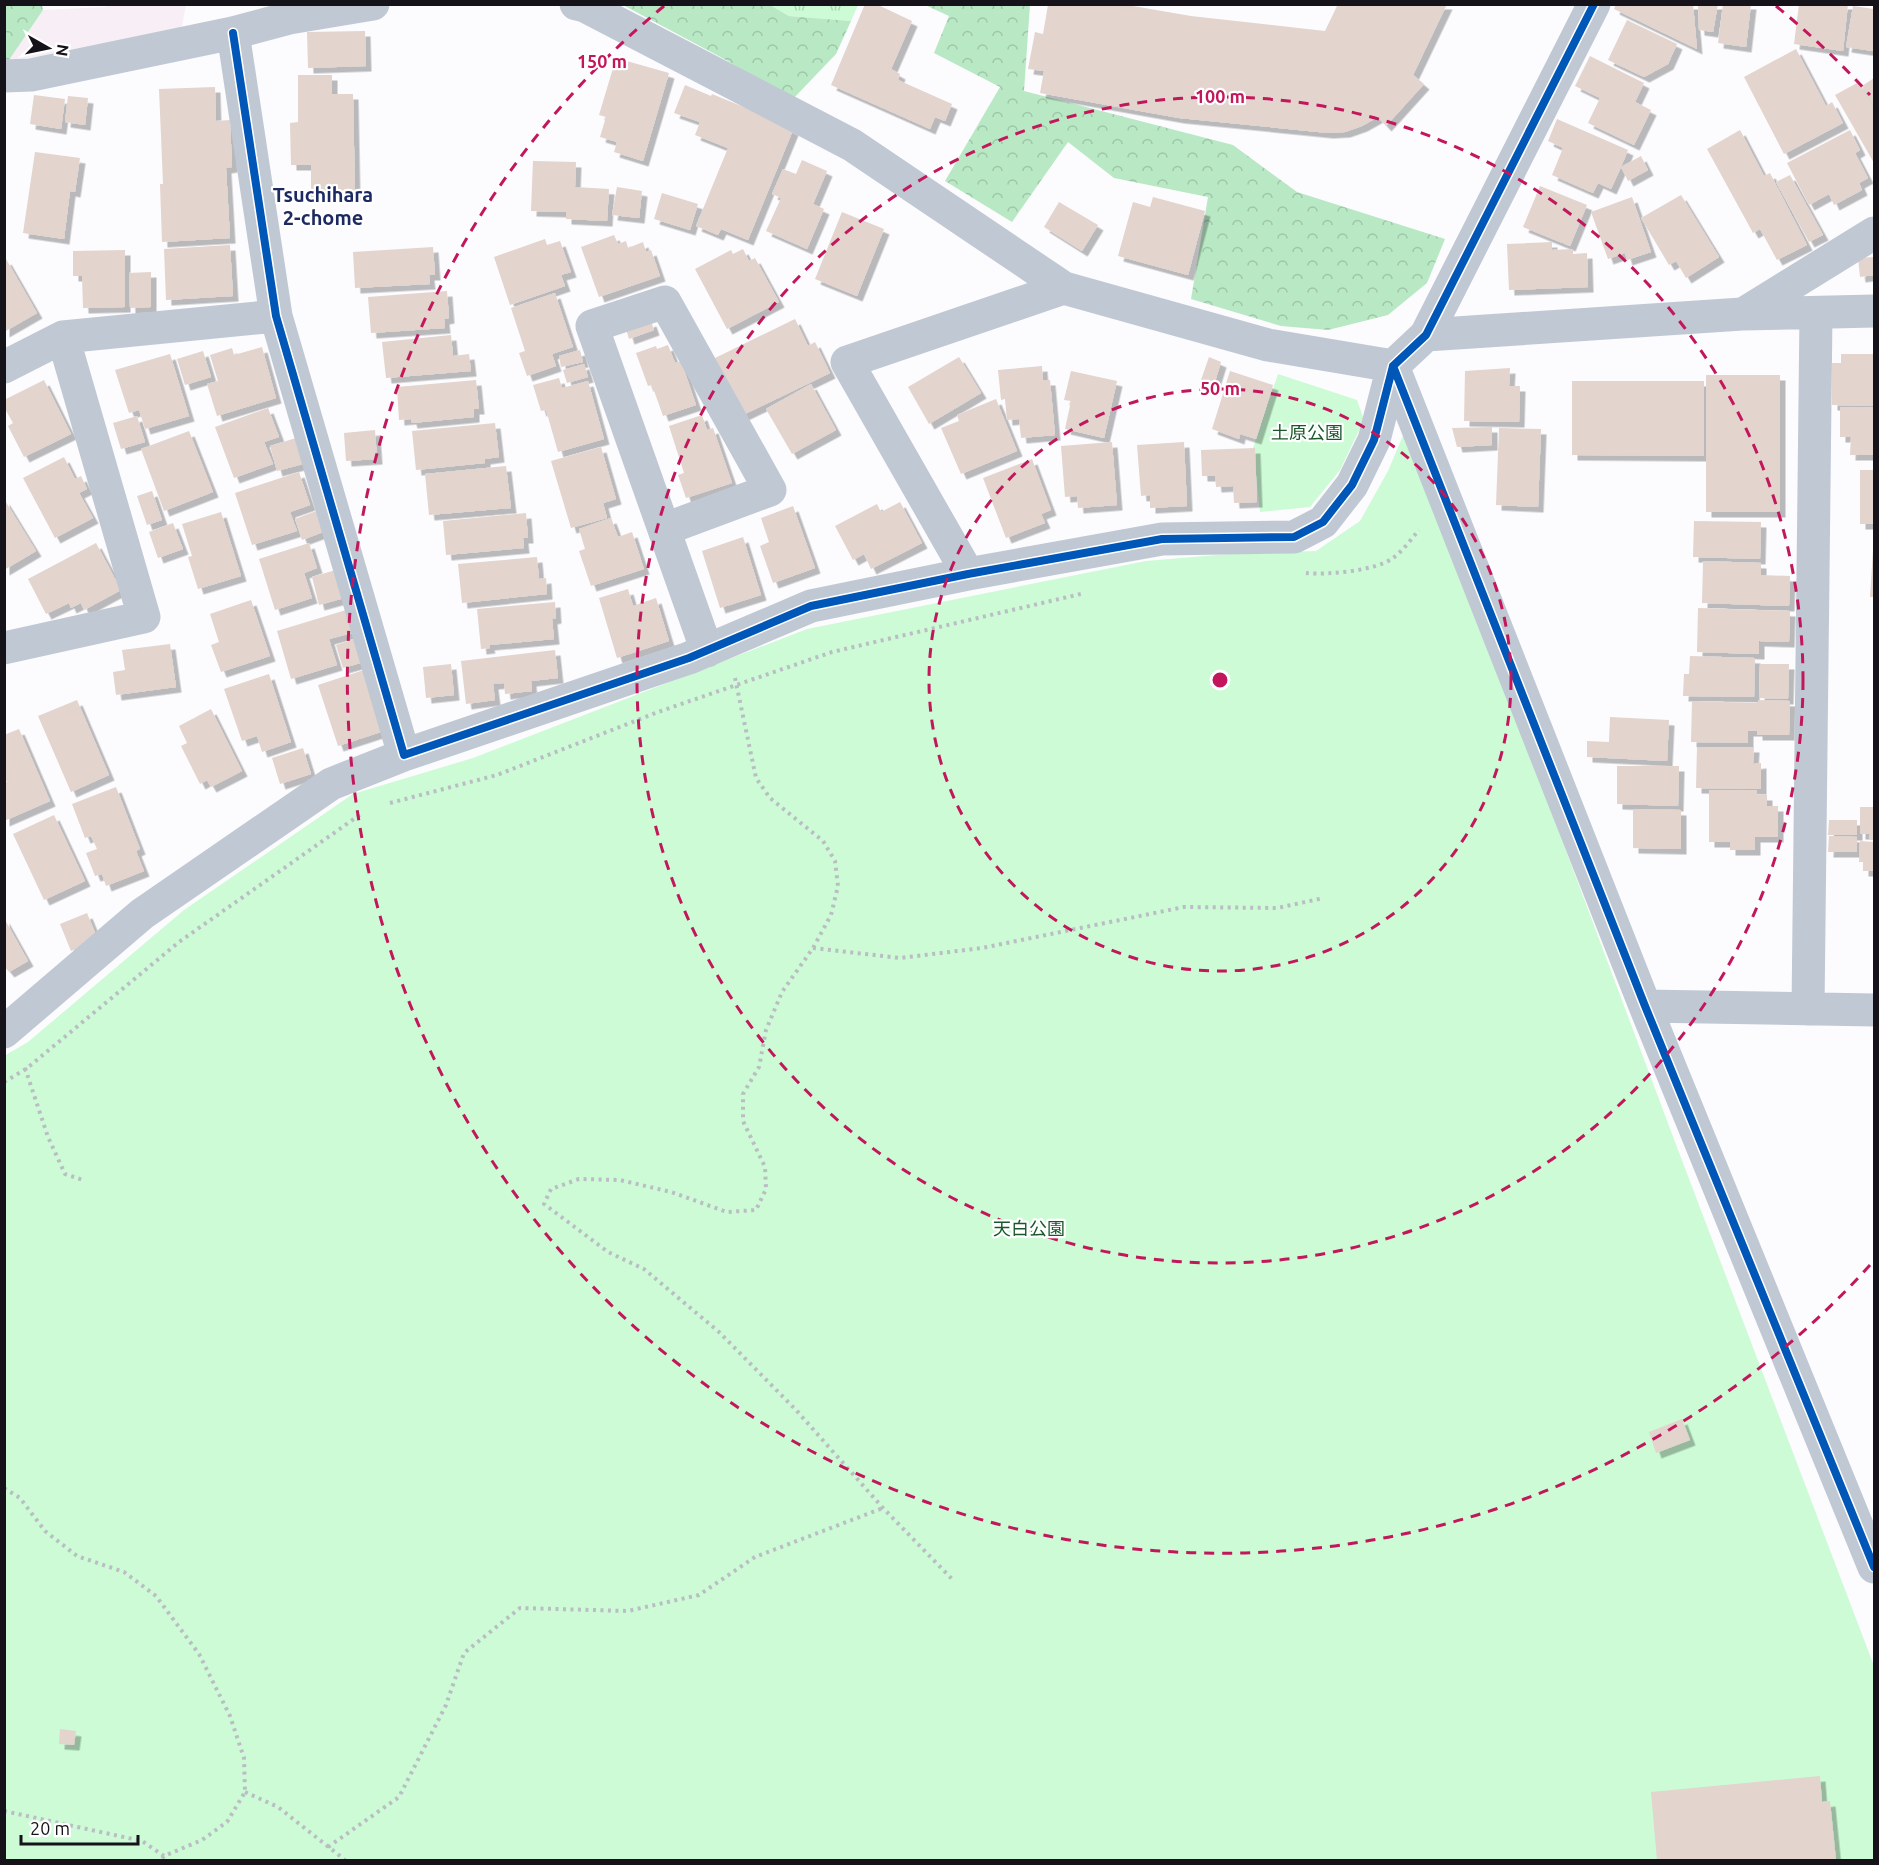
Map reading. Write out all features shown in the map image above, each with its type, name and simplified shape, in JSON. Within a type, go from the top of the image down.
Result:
[{"type":"street","points":[[4,76],[31,75],[233,33],[289,18],[373,4]]},
{"type":"street","points":[[576,4],[585,6],[852,146],[1064,288],[1268,345],[1393,366]]},
{"type":"street","points":[[12,1046],[142,914],[331,784],[404,755],[689,658],[812,606],[968,574],[1162,539],[1294,537],[1323,522],[1352,485],[1374,440],[1393,366],[1426,335],[1594,4]]},
{"type":"street","points":[[233,33],[276,316],[404,755]]},
{"type":"street","points":[[1742,314],[1875,233]]},
{"type":"street","points":[[968,574],[847,363],[1064,288]]},
{"type":"street","points":[[665,529],[770,490],[665,302],[592,326],[665,529],[717,646]]},
{"type":"street","points":[[1426,335],[1742,314],[1875,311]]},
{"type":"street","points":[[1808,1009],[1816,313]]},
{"type":"street","points":[[4,367],[63,337],[276,316]]},
{"type":"street","points":[[4,648],[144,617],[63,337]]},
{"type":"street","points":[[1393,366],[1645,1006],[1875,1567]]},
{"type":"street","points":[[1645,1006],[1875,1010]]},
{"type":"path","points":[[1300,573],[1322,574],[1363,569],[1392,559],[1419,530],[1442,489]]},
{"type":"path","points":[[389,803],[497,775],[658,712],[832,652],[1089,592]]},
{"type":"path","points":[[717,646],[737,686],[756,778],[770,798],[823,841],[835,861],[838,886],[831,915],[813,948],[782,992],[766,1030],[759,1067],[743,1094],[743,1121],[765,1167],[766,1189],[756,1209],[727,1212],[671,1192],[620,1180],[579,1179],[551,1189],[544,1204],[608,1252],[644,1269],[719,1332],[796,1410],[883,1508],[952,1579]]},
{"type":"path","points":[[4,1082],[26,1069],[178,942],[368,809]]},
{"type":"path","points":[[813,948],[900,958],[982,948],[1184,907],[1278,908],[1324,898]]},
{"type":"path","points":[[12,1046],[26,1069],[48,1137],[65,1174],[82,1180]]},
{"type":"path","points":[[4,1488],[20,1498],[45,1531],[77,1556],[124,1572],[156,1596],[199,1654],[230,1716],[244,1758],[245,1792],[227,1822],[202,1840],[163,1858],[142,1841],[4,1810]]},
{"type":"path","points":[[328,1847],[399,1797],[446,1705],[464,1653],[520,1608],[627,1611],[699,1595],[754,1557],[883,1508]]},
{"type":"path","points":[[245,1792],[278,1806],[345,1860]]},
{"type":"shaded area","points":[[110,4],[186,5],[181,31],[65,54],[9,60],[43,10],[105,7]]},
{"type":"green space","points":[[4,5],[42,5],[43,10],[9,60],[5,61]]},
{"type":"green space","points":[[623,5],[770,5],[789,16],[851,21],[836,54],[791,101],[726,60]]},
{"type":"green space","points":[[770,5],[858,5],[851,21],[789,16]]},
{"type":"green space","points":[[925,5],[1030,5],[1024,91],[1233,145],[1297,192],[1445,239],[1427,283],[1388,315],[1328,330],[1281,326],[1191,299],[1208,197],[1114,178],[1068,142],[1012,222],[945,181],[1000,87],[934,53],[949,16]]},
{"type":"green space","name":"土原公園","points":[[1278,374],[1357,400],[1364,420],[1340,470],[1310,507],[1260,512],[1253,448]]},
{"type":"green space","name":"天白公園","points":[[1407,426],[1874,1666],[1874,1860],[5,1860],[4,1056],[28,1042],[184,910],[353,794],[473,758],[807,629],[1146,561],[1229,554],[1316,551],[1360,521],[1388,471]]},
{"type":"building","points":[[865,4],[876,4],[912,21],[891,69],[900,74],[898,80],[952,104],[945,121],[935,117],[930,129],[831,85]]},
{"type":"building","points":[[1338,4],[1447,4],[1413,75],[1424,84],[1386,126],[1378,117],[1345,132],[1328,133],[1179,118],[1040,93],[1044,71],[1028,69],[1035,32],[1043,34],[1048,5],[1127,5],[1191,16],[1325,31]]},
{"type":"building","points":[[1616,4],[1693,4],[1697,49],[1614,9]]},
{"type":"building","points":[[1698,4],[1718,4],[1713,32],[1699,30]]},
{"type":"building","points":[[1723,4],[1751,4],[1746,47],[1718,43]]},
{"type":"building","points":[[1799,4],[1848,4],[1843,51],[1794,44]]},
{"type":"building","points":[[1853,6],[1874,9],[1873,51],[1846,47]]},
{"type":"building","points":[[1627,20],[1677,44],[1668,64],[1644,77],[1608,60]]},
{"type":"building","points":[[365,31],[366,66],[308,68],[307,32]]},
{"type":"building","points":[[1796,49],[1826,106],[1832,102],[1843,123],[1784,154],[1744,77]]},
{"type":"building","points":[[1590,56],[1644,83],[1635,102],[1651,110],[1634,145],[1588,123],[1600,98],[1575,86]]},
{"type":"building","points":[[616,58],[669,73],[643,161],[614,152],[617,142],[600,137],[606,117],[599,115]]},
{"type":"building","points":[[298,75],[332,75],[332,94],[353,94],[355,196],[311,197],[311,165],[291,165],[290,123],[298,122]]},
{"type":"building","points":[[1874,78],[1874,107],[1862,86]]},
{"type":"building","points":[[1859,82],[1874,109],[1874,163],[1835,95]]},
{"type":"building","points":[[685,85],[763,115],[793,130],[748,240],[721,229],[718,235],[696,226],[728,148],[695,135],[700,122],[674,113]]},
{"type":"building","points":[[215,87],[216,121],[230,120],[232,167],[226,168],[230,238],[162,242],[160,184],[163,184],[159,89]]},
{"type":"building","points":[[34,95],[65,99],[61,129],[30,124]]},
{"type":"building","points":[[68,96],[88,98],[85,125],[65,122]]},
{"type":"building","points":[[1557,119],[1628,150],[1611,189],[1598,183],[1593,193],[1552,175],[1563,148],[1548,141]]},
{"type":"building","points":[[1740,130],[1764,176],[1770,173],[1807,245],[1777,260],[1760,229],[1753,233],[1707,149]]},
{"type":"building","points":[[1850,130],[1860,150],[1855,153],[1868,178],[1859,183],[1862,190],[1834,205],[1829,194],[1809,205],[1787,163]]},
{"type":"building","points":[[35,152],[80,158],[75,192],[70,191],[64,239],[23,233]]},
{"type":"building","points":[[1641,156],[1648,170],[1628,181],[1621,167]]},
{"type":"building","points":[[802,160],[827,171],[813,204],[824,209],[807,249],[766,231],[781,198],[772,194],[783,169],[796,174]]},
{"type":"building","points":[[533,161],[576,162],[575,187],[609,189],[607,221],[566,219],[566,212],[531,211]]},
{"type":"building","points":[[1790,175],[1823,235],[1809,242],[1776,182]]},
{"type":"building","points":[[1540,186],[1587,205],[1570,246],[1523,227]]},
{"type":"building","points":[[617,187],[642,191],[639,218],[612,215]]},
{"type":"building","points":[[662,193],[698,204],[690,230],[654,219]]},
{"type":"building","points":[[1681,195],[1719,257],[1686,278],[1676,261],[1669,265],[1641,218]]},
{"type":"building","points":[[1153,197],[1205,211],[1188,275],[1118,256],[1133,202],[1150,207]]},
{"type":"building","points":[[1632,197],[1651,252],[1627,260],[1625,253],[1608,259],[1591,212]]},
{"type":"building","points":[[1059,202],[1098,225],[1082,251],[1044,227]]},
{"type":"building","points":[[842,212],[884,229],[857,296],[815,279]]},
{"type":"building","points":[[614,235],[618,244],[626,241],[628,248],[643,242],[646,252],[651,250],[660,276],[599,297],[581,247]]},
{"type":"building","points":[[545,239],[547,245],[560,241],[571,272],[561,275],[565,286],[510,305],[494,257]]},
{"type":"building","points":[[1552,242],[1552,250],[1573,249],[1573,254],[1587,253],[1588,287],[1509,290],[1507,244]]},
{"type":"building","points":[[230,245],[233,296],[166,300],[164,249]]},
{"type":"building","points":[[433,247],[435,275],[429,275],[430,284],[355,288],[353,252]]},
{"type":"building","points":[[743,249],[749,261],[755,258],[779,302],[727,329],[695,269],[731,250],[733,254]]},
{"type":"building","points":[[125,250],[125,307],[83,308],[82,276],[73,276],[73,251]]},
{"type":"building","points":[[1874,257],[1874,275],[1860,277],[1858,258]]},
{"type":"building","points":[[6,259],[37,313],[4,332],[4,261]]},
{"type":"building","points":[[151,272],[151,307],[130,308],[129,273]]},
{"type":"building","points":[[447,291],[449,318],[444,319],[445,328],[371,333],[368,297]]},
{"type":"building","points":[[555,293],[573,347],[552,354],[556,366],[527,376],[519,353],[525,351],[511,308]]},
{"type":"building","points":[[795,319],[808,346],[815,342],[830,373],[743,415],[715,358]]},
{"type":"building","points":[[651,321],[654,330],[629,339],[626,329]]},
{"type":"building","points":[[451,335],[453,356],[469,354],[471,371],[386,378],[382,342]]},
{"type":"building","points":[[668,345],[675,363],[681,361],[696,405],[663,416],[652,385],[648,386],[636,353],[656,346],[657,349]]},
{"type":"building","points":[[262,347],[276,398],[217,416],[207,384],[218,381],[210,355],[232,348],[234,355]]},
{"type":"building","points":[[580,350],[583,362],[561,367],[559,356]]},
{"type":"building","points":[[203,351],[211,377],[185,385],[177,359]]},
{"type":"building","points":[[170,354],[189,416],[145,429],[139,410],[129,413],[115,370]]},
{"type":"building","points":[[1841,354],[1874,354],[1874,406],[1832,405],[1832,363],[1841,363]]},
{"type":"building","points":[[959,357],[981,393],[929,424],[908,387]]},
{"type":"building","points":[[1209,357],[1221,362],[1214,385],[1201,380]]},
{"type":"building","points":[[584,364],[588,377],[567,383],[563,370]]},
{"type":"building","points":[[1042,366],[1043,380],[1050,380],[1055,435],[1021,438],[1019,419],[1007,420],[1005,399],[1001,400],[998,370]]},
{"type":"building","points":[[1510,368],[1509,386],[1520,386],[1519,422],[1464,421],[1465,371]]},
{"type":"building","points":[[1071,371],[1117,381],[1104,438],[1065,429],[1071,401],[1064,400]]},
{"type":"building","points":[[1230,371],[1273,385],[1256,439],[1240,434],[1239,439],[1212,429]]},
{"type":"building","points":[[1706,375],[1780,375],[1780,512],[1706,512]]},
{"type":"building","points":[[559,378],[562,388],[588,381],[604,439],[558,452],[546,410],[541,411],[533,385]]},
{"type":"building","points":[[44,380],[71,434],[24,457],[8,426],[13,423],[4,407],[4,400]]},
{"type":"building","points":[[476,380],[479,409],[474,409],[474,417],[412,423],[411,419],[399,420],[397,387]]},
{"type":"building","points":[[1572,381],[1704,381],[1704,456],[1572,455]]},
{"type":"building","points":[[811,384],[836,430],[792,454],[766,409]]},
{"type":"building","points":[[996,399],[1017,451],[961,474],[941,428],[959,421],[957,415]]},
{"type":"building","points":[[1840,407],[1874,407],[1874,455],[1850,455],[1851,437],[1840,437]]},
{"type":"building","points":[[268,408],[279,437],[264,442],[273,464],[234,478],[215,427]]},
{"type":"building","points":[[702,415],[707,430],[713,428],[732,483],[686,498],[678,475],[684,473],[669,426]]},
{"type":"building","points":[[137,416],[145,442],[121,449],[113,423]]},
{"type":"building","points":[[495,423],[499,457],[485,459],[485,463],[416,470],[412,431]]},
{"type":"building","points":[[1492,427],[1492,445],[1457,447],[1452,428]]},
{"type":"building","points":[[1499,428],[1541,429],[1538,507],[1496,505]]},
{"type":"building","points":[[375,430],[377,459],[346,461],[344,433]]},
{"type":"building","points":[[189,431],[213,492],[164,511],[141,449]]},
{"type":"building","points":[[296,438],[303,464],[277,471],[270,446]]},
{"type":"building","points":[[1112,442],[1117,505],[1078,508],[1077,496],[1065,497],[1061,446]]},
{"type":"building","points":[[1184,442],[1187,506],[1150,508],[1150,495],[1141,496],[1137,445]]},
{"type":"building","points":[[601,447],[616,499],[603,503],[607,518],[571,528],[551,461]]},
{"type":"building","points":[[1255,448],[1257,502],[1234,503],[1233,486],[1216,487],[1215,476],[1202,476],[1201,450]]},
{"type":"building","points":[[64,457],[75,479],[81,476],[87,489],[79,493],[93,518],[55,538],[23,478]]},
{"type":"building","points":[[1032,459],[1051,510],[1041,514],[1045,523],[1006,538],[983,478]]},
{"type":"building","points":[[506,466],[511,508],[429,515],[425,474]]},
{"type":"building","points":[[1860,470],[1874,470],[1874,524],[1860,524]]},
{"type":"building","points":[[299,472],[310,505],[290,512],[297,531],[252,545],[235,493]]},
{"type":"building","points":[[152,491],[162,520],[147,525],[137,496]]},
{"type":"building","points":[[4,499],[36,551],[4,570]]},
{"type":"building","points":[[900,502],[922,543],[871,569],[864,554],[853,560],[835,526],[877,504],[881,512]]},
{"type":"building","points":[[793,506],[815,568],[773,583],[760,546],[769,542],[761,518]]},
{"type":"building","points":[[319,510],[326,531],[302,540],[295,519]]},
{"type":"building","points":[[221,512],[241,576],[198,589],[188,557],[192,556],[182,524]]},
{"type":"building","points":[[526,513],[528,538],[523,538],[524,548],[446,555],[443,521]]},
{"type":"building","points":[[611,518],[618,537],[632,532],[644,569],[591,586],[579,551],[585,549],[579,529]]},
{"type":"building","points":[[1694,521],[1761,522],[1760,559],[1693,557]]},
{"type":"building","points":[[173,523],[183,549],[158,558],[149,532]]},
{"type":"building","points":[[743,537],[761,595],[720,608],[702,551]]},
{"type":"building","points":[[96,543],[121,590],[84,610],[81,603],[71,608],[69,603],[46,614],[28,579]]},
{"type":"building","points":[[309,543],[317,568],[304,573],[312,598],[275,610],[259,559]]},
{"type":"building","points":[[1873,550],[1874,597],[1870,597]]},
{"type":"building","points":[[537,557],[539,579],[546,578],[547,594],[462,603],[458,564]]},
{"type":"building","points":[[1703,561],[1761,563],[1761,575],[1790,576],[1789,606],[1702,603]]},
{"type":"building","points":[[339,569],[348,597],[319,605],[312,577]]},
{"type":"building","points":[[628,589],[633,606],[656,598],[669,641],[617,658],[599,598]]},
{"type":"building","points":[[251,600],[270,656],[221,672],[211,645],[219,642],[210,614]]},
{"type":"building","points":[[555,602],[556,618],[552,619],[554,639],[489,645],[490,648],[481,649],[477,609]]},
{"type":"building","points":[[1698,608],[1790,611],[1789,642],[1759,641],[1759,654],[1697,652]]},
{"type":"building","points":[[346,610],[352,633],[329,639],[337,665],[291,679],[277,631]]},
{"type":"building","points":[[357,638],[364,662],[343,668],[336,645]]},
{"type":"building","points":[[170,644],[176,687],[116,695],[113,672],[125,670],[122,650]]},
{"type":"building","points":[[555,650],[558,678],[531,681],[532,691],[505,694],[504,683],[493,684],[495,700],[466,704],[461,661]]},
{"type":"building","points":[[1690,656],[1755,658],[1754,697],[1683,696],[1684,674],[1689,674]]},
{"type":"building","points":[[451,664],[454,695],[426,698],[423,667]]},
{"type":"building","points":[[1760,664],[1789,664],[1788,699],[1759,698]]},
{"type":"building","points":[[367,669],[387,730],[338,746],[318,685]]},
{"type":"building","points":[[269,674],[291,742],[262,752],[257,736],[242,741],[224,689]]},
{"type":"building","points":[[77,700],[109,775],[71,792],[38,716]]},
{"type":"building","points":[[1758,700],[1790,701],[1789,735],[1757,735],[1757,731],[1748,731],[1748,743],[1691,742],[1692,701],[1758,703]]},
{"type":"building","points":[[211,709],[242,771],[211,787],[207,780],[200,784],[181,746],[187,743],[179,726]]},
{"type":"building","points":[[1610,717],[1669,720],[1667,761],[1587,757],[1587,741],[1609,742]]},
{"type":"building","points":[[19,729],[50,801],[4,821],[4,783],[7,782],[4,776],[4,735]]},
{"type":"building","points":[[1697,747],[1754,747],[1753,764],[1761,763],[1761,789],[1696,788]]},
{"type":"building","points":[[303,748],[311,774],[280,784],[272,758]]},
{"type":"building","points":[[1617,766],[1679,766],[1678,806],[1617,804]]},
{"type":"building","points":[[116,787],[140,849],[136,851],[144,871],[106,886],[102,874],[95,876],[86,853],[97,849],[91,836],[85,838],[72,804]]},
{"type":"building","points":[[1709,790],[1757,790],[1757,795],[1767,795],[1767,806],[1778,806],[1778,837],[1755,837],[1755,850],[1730,850],[1730,842],[1709,842]]},
{"type":"building","points":[[1860,807],[1874,807],[1874,840],[1869,840],[1870,834],[1860,834]]},
{"type":"building","points":[[1633,809],[1681,810],[1681,849],[1633,848]]},
{"type":"building","points":[[54,815],[85,881],[44,900],[13,834]]},
{"type":"building","points":[[1829,820],[1857,820],[1857,835],[1828,835]]},
{"type":"building","points":[[1829,836],[1857,837],[1857,852],[1828,852]]},
{"type":"building","points":[[1860,841],[1874,842],[1874,871],[1863,871],[1863,862],[1859,862]]},
{"type":"building","points":[[87,913],[98,940],[71,951],[60,924]]},
{"type":"building","points":[[4,918],[28,961],[9,972],[4,966]]},
{"type":"building","points":[[1682,1419],[1690,1440],[1656,1453],[1649,1432]]},
{"type":"building","points":[[60,1729],[76,1731],[74,1745],[59,1744]]},
{"type":"building","points":[[1820,1776],[1822,1802],[1830,1801],[1836,1860],[1657,1860],[1651,1792]]},
{"type":"cycle path","points":[[233,33],[276,316],[404,755],[689,658],[811,606],[968,574],[1162,539],[1294,537],[1323,522],[1352,485],[1374,440],[1393,366],[1426,335],[1594,4]]},
{"type":"cycle path","points":[[1393,366],[1645,1006],[1874,1567]]},
{"type":"district","name":"Tsuchihara 2-chome","points":[[323,206]]}]
